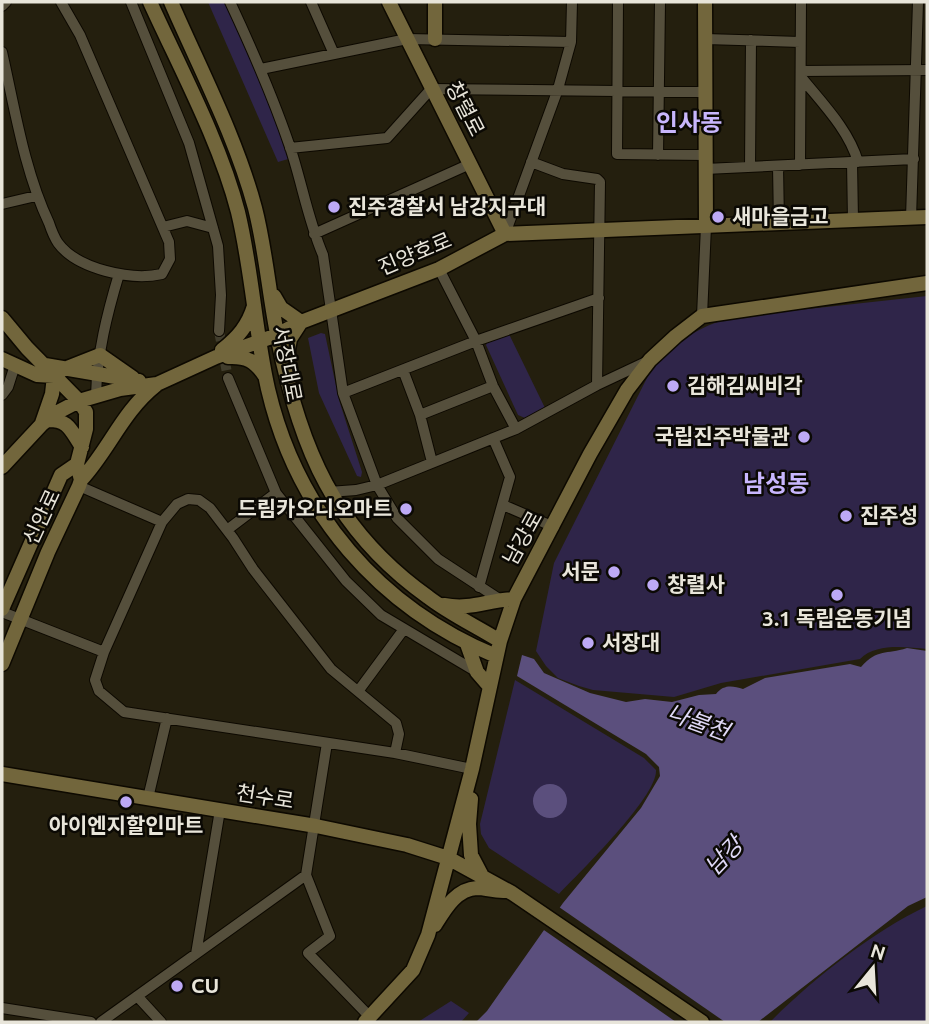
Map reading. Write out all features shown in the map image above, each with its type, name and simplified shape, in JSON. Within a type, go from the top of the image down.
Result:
[{"type":"street","points":[[2,6],[6,2]]},
{"type":"street","points":[[2,52],[36,196],[58,243],[76,259],[119,274],[148,277],[162,274],[170,259],[169,242],[80,35],[61,2]]},
{"type":"street","points":[[131,2],[189,143],[214,228],[218,246],[221,295],[219,331]]},
{"type":"street","name":"서장대로","points":[[150,2],[224,166],[240,222],[271,402],[288,450],[323,518],[340,541],[387,590],[411,609],[467,644],[496,656]]},
{"type":"street","name":"서장대로","points":[[171,2],[239,160],[254,206],[266,253],[285,373],[306,445],[329,492],[381,559],[438,604],[500,641]]},
{"type":"street","points":[[230,2],[261,69],[290,148],[314,234],[323,255],[343,393],[377,485],[397,518],[438,559],[479,587],[507,599]]},
{"type":"street","points":[[311,2],[334,54]]},
{"type":"street","name":"창렬로","points":[[389,2],[505,234]]},
{"type":"street","points":[[435,2],[435,39]]},
{"type":"street","points":[[505,234],[558,89],[571,42],[572,2]]},
{"type":"street","points":[[618,2],[617,154],[658,155],[750,167],[914,159]]},
{"type":"street","points":[[658,155],[660,2]]},
{"type":"street","points":[[702,316],[706,226],[705,2]]},
{"type":"street","points":[[800,164],[801,2]]},
{"type":"street","points":[[911,218],[922,70],[918,2]]},
{"type":"street","points":[[261,69],[407,38],[571,42]]},
{"type":"street","points":[[705,39],[800,42]]},
{"type":"street","points":[[750,167],[751,40]]},
{"type":"street","points":[[801,74],[922,70]]},
{"type":"street","points":[[801,74],[854,149],[853,220]]},
{"type":"street","points":[[290,148],[387,138],[431,89],[705,92]]},
{"type":"street","points":[[531,162],[550,170],[597,178],[600,182],[597,385]]},
{"type":"street","points":[[314,234],[470,164]]},
{"type":"street","points":[[778,166],[779,223]]},
{"type":"street","points":[[2,204],[36,196]]},
{"type":"street","name":"진양호로","points":[[2,467],[44,422],[79,401],[157,384],[277,335],[301,322],[439,269],[505,234],[927,217]]},
{"type":"street","points":[[163,228],[187,221],[214,228]]},
{"type":"street","points":[[439,269],[476,341],[493,386],[516,429]]},
{"type":"street","points":[[96,396],[96,376],[109,306],[119,274]]},
{"type":"street","name":"남강로","points":[[368,1019],[413,970],[428,935],[472,769],[507,599],[554,527],[590,454],[620,402],[650,360],[702,316],[927,282]]},
{"type":"street","points":[[271,291],[281,308],[301,322],[290,339],[285,373]]},
{"type":"street","points":[[343,393],[476,341],[599,298]]},
{"type":"street","points":[[213,359],[241,333],[249,321],[254,305]]},
{"type":"street","points":[[2,318],[79,401]]},
{"type":"street","points":[[2,337],[19,339]]},
{"type":"street","points":[[8,362],[37,375],[100,355]]},
{"type":"street","points":[[100,355],[137,381]]},
{"type":"street","points":[[213,359],[248,358],[256,363],[266,377]]},
{"type":"street","points":[[329,492],[356,491],[377,485],[516,429],[650,360]]},
{"type":"street","points":[[2,395],[12,376],[8,362]]},
{"type":"street","points":[[53,370],[157,384]]},
{"type":"street","points":[[53,370],[52,394],[44,422],[59,420],[69,427],[82,447]]},
{"type":"street","points":[[403,370],[420,415],[432,462]]},
{"type":"street","points":[[228,378],[276,493],[346,581],[381,615],[477,672]]},
{"type":"street","points":[[157,384],[121,423],[80,483],[162,522]]},
{"type":"street","points":[[420,415],[493,386]]},
{"type":"street","name":"신안로","points":[[2,664],[80,483],[77,464],[86,412],[79,401]]},
{"type":"street","points":[[479,587],[510,477],[493,438]]},
{"type":"street","name":"신안로","points":[[2,610],[61,475],[77,464]]},
{"type":"street","points":[[227,530],[276,493]]},
{"type":"street","points":[[395,753],[399,734],[396,723],[331,669],[253,569],[210,508],[199,500],[188,499],[177,504],[162,522],[104,652],[95,680],[99,691],[124,712],[395,753],[472,769]]},
{"type":"street","points":[[503,505],[554,527]]},
{"type":"street","points":[[438,604],[477,606],[507,599]]},
{"type":"street","points":[[2,610],[104,652]]},
{"type":"street","points":[[359,690],[404,629]]},
{"type":"street","points":[[467,644],[477,672],[489,687]]},
{"type":"street","points":[[148,798],[167,718]]},
{"type":"street","points":[[327,743],[316,826],[306,875],[330,936],[308,953],[368,1019]]},
{"type":"street","name":"천수로","points":[[2,774],[316,826],[407,845],[448,858],[510,892],[702,1022]]},
{"type":"street","points":[[468,786],[471,800],[471,855],[482,876]]},
{"type":"street","points":[[196,954],[220,810]]},
{"type":"street","points":[[101,1022],[306,875]]},
{"type":"street","points":[[428,935],[458,894],[478,888],[493,892],[510,892]]},
{"type":"street","points":[[138,997],[162,1022]]},
{"type":"street","points":[[2,1008],[90,1022]]},
{"type":"shaded area","points":[[208,2],[228,2],[295,157],[278,162]]},
{"type":"shaded area","points":[[927,296],[927,649],[882,648],[860,659],[721,683],[674,697],[593,690],[558,678],[536,651],[554,563],[650,372],[659,361],[697,331],[734,317]]},
{"type":"shaded area","points":[[508,332],[545,408],[525,418],[518,415],[486,345],[489,339]]},
{"type":"shaded area","points":[[325,334],[339,400],[362,472],[361,477],[357,476],[319,393],[308,338]]},
{"type":"shaded area","points":[[515,680],[644,758],[656,770],[645,797],[632,815],[559,894],[489,848],[481,834],[480,824]]},
{"type":"shaded area","points":[[927,906],[927,1021],[770,1022],[805,989],[864,943]]},
{"type":"shaded area","points":[[451,1001],[469,1013],[461,1022],[418,1022]]},
{"type":"water","points":[[907,648],[927,651],[927,897],[908,906],[758,1022],[476,1022],[487,1011],[563,903],[641,808],[660,776],[659,767],[646,754],[517,676],[522,655],[534,659],[544,673],[590,693],[626,702],[645,699],[672,702],[716,694],[725,687],[743,689],[765,678],[850,664],[861,667],[877,654]]},
{"type":"water","points":[[550,784],[562,789],[567,801],[562,813],[550,818],[538,813],[533,801],[538,789]]},
{"type":"pier","points":[[559,907],[725,1022],[676,1022],[541,928]]},
{"type":"tunnel","points":[[219,331],[228,378]]},
{"type":"place","name":"진주경찰서 남강지구대","points":[[334,207]]},
{"type":"place","name":"새마을금고","points":[[718,217]]},
{"type":"place","name":"김해김씨비각","points":[[673,386]]},
{"type":"place","name":"국립진주박물관","points":[[804,437]]},
{"type":"place","name":"드림카오디오마트","points":[[406,509]]},
{"type":"place","name":"진주성","points":[[846,516]]},
{"type":"place","name":"서문","points":[[614,572]]},
{"type":"place","name":"창렬사","points":[[653,585]]},
{"type":"place","name":"3.1 독립운동기념","points":[[837,595]]},
{"type":"place","name":"서장대","points":[[588,643]]},
{"type":"place","name":"아이엔지할인마트","points":[[126,802]]},
{"type":"place","name":"CU","points":[[177,986]]},
{"type":"district","name":"인사동","points":[[689,123]]},
{"type":"district","name":"남성동","points":[[776,484]]},
{"type":"water label","name":"나불천","points":[[698,722]]},
{"type":"water label","name":"남강","points":[[724,856]]}]
